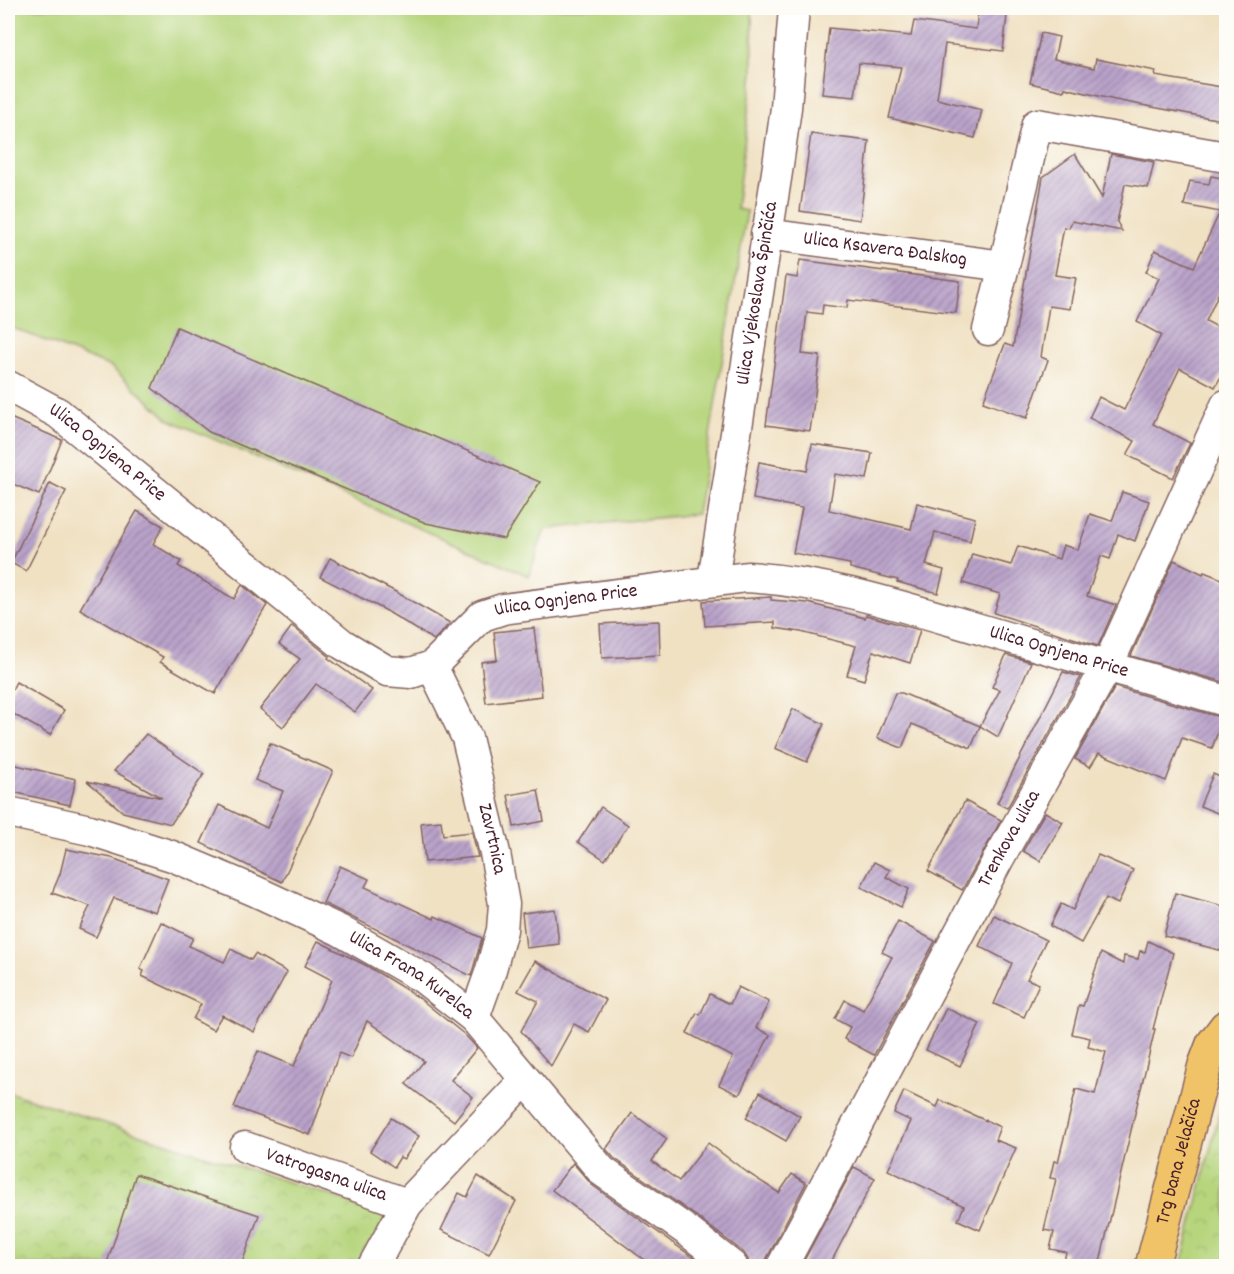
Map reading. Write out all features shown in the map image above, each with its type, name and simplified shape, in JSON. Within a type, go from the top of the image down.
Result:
[{"type":"main road","name":"Trg bana Jelačića","points":[[1152,1266],[1205,1065],[1213,1044],[1227,1027]]},
{"type":"street","name":"Ulica Vjekoslava Špinčića","points":[[713,580],[786,108],[794,8]]},
{"type":"street","points":[[988,330],[1037,124],[1227,157]]},
{"type":"street","name":"Ulica Ksavera Đalskog","points":[[766,234],[1004,266]]},
{"type":"street","name":"Ulica Ognjena Price","points":[[8,386],[58,413],[342,644],[387,671],[411,673],[432,666],[482,616],[503,609],[747,577],[779,579],[863,594],[1227,701]]},
{"type":"street","name":"Trenkova ulica","points":[[782,1266],[999,858],[1107,667],[1227,405]]},
{"type":"street","name":"Zavrtnica","points":[[432,666],[467,738],[495,853],[504,904],[499,940],[474,1018]]},
{"type":"street","name":"Ulica Frana Kurelca","points":[[8,812],[90,830],[172,856],[339,930],[423,978],[474,1018],[602,1171],[686,1230],[732,1266]]},
{"type":"street","name":"Vatrogasna ulica","points":[[372,1266],[407,1204],[525,1080]]},
{"type":"street","name":"Vatrogasna ulica","points":[[245,1146],[407,1204]]},
{"type":"green space","points":[[8,8],[752,8],[753,73],[736,209],[747,211],[697,514],[545,529],[529,576],[170,420],[111,367],[8,326]]},
{"type":"green space","points":[[1226,1086],[1226,1266],[1181,1266]]},
{"type":"green space","points":[[8,1092],[397,1217],[367,1266],[8,1266]]},
{"type":"building","points":[[978,11],[1007,15],[1003,51],[945,44],[937,99],[982,110],[975,138],[889,118],[901,67],[859,63],[855,97],[822,94],[829,28],[911,36],[914,21],[976,29]]},
{"type":"building","points":[[1041,33],[1059,37],[1054,59],[1094,68],[1096,59],[1156,71],[1155,76],[1227,88],[1227,121],[1030,83]]},
{"type":"building","points":[[811,134],[869,141],[860,220],[800,211]]},
{"type":"building","points":[[1075,154],[1102,198],[1111,154],[1154,162],[1148,188],[1125,184],[1117,222],[1122,231],[1072,221],[1069,228],[1064,227],[1055,275],[1076,278],[1070,309],[1049,306],[1041,357],[1048,360],[1027,418],[983,402],[1005,344],[1013,347],[1043,177]]},
{"type":"building","points":[[1211,176],[1227,179],[1227,275],[1206,321],[1227,332],[1227,366],[1215,387],[1180,368],[1153,424],[1190,443],[1173,478],[1127,455],[1135,441],[1089,418],[1099,397],[1124,410],[1161,335],[1137,322],[1159,278],[1146,272],[1155,250],[1194,267],[1220,212],[1184,205],[1190,181],[1209,184]]},
{"type":"building","points":[[800,260],[960,281],[956,313],[848,300],[847,308],[823,305],[822,314],[807,312],[802,354],[820,356],[810,431],[766,425],[786,276],[797,278]]},
{"type":"building","points":[[177,327],[540,482],[504,539],[426,523],[209,432],[152,388]]},
{"type":"building","points":[[8,417],[62,440],[39,495],[8,482]]},
{"type":"building","points":[[812,444],[872,453],[867,479],[835,474],[829,510],[911,529],[917,503],[975,518],[970,541],[935,532],[926,565],[944,570],[938,593],[850,568],[850,564],[793,553],[802,508],[753,499],[759,462],[807,471]]},
{"type":"building","points":[[50,483],[66,491],[26,571],[11,563]]},
{"type":"building","points":[[1122,492],[1149,501],[1135,541],[1118,534],[1110,559],[1101,556],[1087,596],[1116,605],[1098,646],[994,613],[1000,594],[963,583],[972,554],[1011,565],[1018,546],[1059,559],[1063,545],[1078,550],[1090,514],[1112,521]]},
{"type":"building","points":[[137,511],[163,526],[153,544],[181,561],[178,566],[234,599],[242,585],[267,605],[215,694],[160,662],[163,657],[80,609]]},
{"type":"building","points":[[330,558],[450,623],[434,640],[385,610],[320,577]]},
{"type":"building","points":[[1174,560],[1203,574],[1204,572],[1227,581],[1227,683],[1131,656]]},
{"type":"building","points":[[771,597],[771,600],[808,603],[865,618],[866,615],[920,630],[910,663],[873,651],[864,680],[847,675],[856,646],[775,628],[775,622],[705,626],[703,601]]},
{"type":"building","points":[[659,621],[660,655],[602,658],[600,624]]},
{"type":"building","points":[[292,626],[329,656],[328,658],[372,690],[355,712],[316,684],[283,727],[260,709],[300,659],[279,644]]},
{"type":"building","points":[[534,628],[542,696],[486,703],[481,662],[497,660],[494,632]]},
{"type":"building","points":[[1006,655],[1031,662],[998,737],[980,726],[1000,690],[992,687]]},
{"type":"building","points":[[1063,672],[1081,677],[1007,808],[997,803]]},
{"type":"building","points":[[16,682],[64,710],[50,735],[8,711],[8,697]]},
{"type":"building","points":[[1115,687],[1223,718],[1212,748],[1182,738],[1166,781],[1099,753],[1090,767],[1075,759]]},
{"type":"building","points":[[895,693],[902,693],[980,726],[971,748],[912,724],[902,748],[877,738]]},
{"type":"building","points":[[793,709],[824,724],[807,762],[775,748]]},
{"type":"building","points":[[146,734],[204,774],[171,824],[123,812],[87,781],[162,798],[114,771]]},
{"type":"building","points":[[270,743],[333,771],[282,882],[201,843],[219,805],[267,828],[283,791],[255,780]]},
{"type":"building","points":[[8,763],[76,779],[70,805],[8,791]]},
{"type":"building","points":[[1213,774],[1227,780],[1227,817],[1200,806]]},
{"type":"building","points":[[538,790],[544,821],[514,827],[508,795]]},
{"type":"building","points":[[965,801],[1001,820],[962,890],[928,871]]},
{"type":"building","points":[[601,807],[628,825],[605,860],[578,842]]},
{"type":"building","points":[[1045,812],[1063,822],[1040,861],[1023,851]]},
{"type":"building","points":[[441,821],[443,835],[472,832],[478,857],[425,862],[421,823]]},
{"type":"building","points":[[66,849],[112,858],[168,879],[155,912],[114,898],[96,937],[79,929],[90,906],[52,893],[60,874]]},
{"type":"building","points":[[1098,855],[1133,870],[1118,904],[1106,898],[1081,943],[1050,926],[1061,904],[1073,910]]},
{"type":"building","points":[[874,862],[890,870],[886,877],[909,889],[901,907],[861,887]]},
{"type":"building","points":[[340,866],[369,879],[365,887],[482,938],[471,976],[323,903]]},
{"type":"building","points":[[1175,893],[1227,907],[1227,952],[1164,936]]},
{"type":"building","points":[[555,909],[559,944],[526,948],[522,913]]},
{"type":"building","points":[[994,915],[1046,940],[1027,979],[1039,984],[1024,1017],[994,1004],[1012,963],[979,946]]},
{"type":"building","points":[[898,921],[935,941],[874,1055],[844,1039],[850,1027],[835,1019],[845,1000],[863,1010],[892,957],[882,952]]},
{"type":"building","points":[[161,922],[193,938],[189,946],[224,962],[231,949],[251,960],[255,954],[287,972],[254,1032],[222,1015],[213,1030],[193,1019],[201,1004],[142,976],[144,971],[140,969]]},
{"type":"building","points":[[318,941],[367,966],[418,997],[465,1035],[477,1048],[451,1080],[473,1097],[454,1121],[406,1084],[424,1061],[367,1021],[351,1058],[339,1053],[310,1135],[234,1107],[258,1051],[294,1066],[332,980],[305,966]]},
{"type":"building","points":[[1148,941],[1173,953],[1153,1029],[1155,1029],[1099,1266],[1063,1266],[1066,1252],[1050,1249],[1054,1232],[1044,1230],[1056,1179],[1050,1178],[1054,1161],[1058,1162],[1076,1089],[1095,1094],[1106,1052],[1088,1047],[1090,1038],[1072,1034],[1079,1005],[1083,1006],[1101,953],[1123,964],[1124,956],[1138,959],[1140,951],[1145,952]]},
{"type":"building","points":[[535,961],[606,1000],[589,1032],[574,1024],[551,1066],[521,1031],[538,1001],[518,991]]},
{"type":"building","points":[[738,987],[769,1002],[756,1028],[770,1035],[739,1095],[719,1085],[733,1057],[687,1033],[697,1013],[700,1015],[710,994],[730,1004]]},
{"type":"building","points":[[946,1008],[980,1024],[960,1066],[926,1050]]},
{"type":"building","points":[[904,1091],[937,1107],[940,1100],[1000,1127],[995,1140],[1016,1148],[980,1230],[958,1220],[964,1206],[888,1170],[911,1121],[894,1113]]},
{"type":"building","points":[[760,1092],[800,1116],[786,1141],[746,1118]]},
{"type":"building","points":[[632,1113],[667,1139],[652,1161],[679,1181],[708,1143],[779,1193],[792,1174],[806,1183],[765,1266],[749,1266],[748,1259],[743,1252],[614,1158],[606,1149]]},
{"type":"building","points":[[391,1118],[419,1136],[404,1159],[400,1157],[394,1167],[370,1151]]},
{"type":"building","points":[[573,1163],[592,1185],[705,1266],[652,1266],[552,1190]]},
{"type":"building","points":[[854,1167],[875,1178],[829,1266],[801,1266]]},
{"type":"building","points":[[136,1174],[259,1215],[241,1266],[106,1266]]},
{"type":"building","points":[[478,1176],[516,1201],[489,1254],[441,1230],[459,1193],[467,1197]]}]
